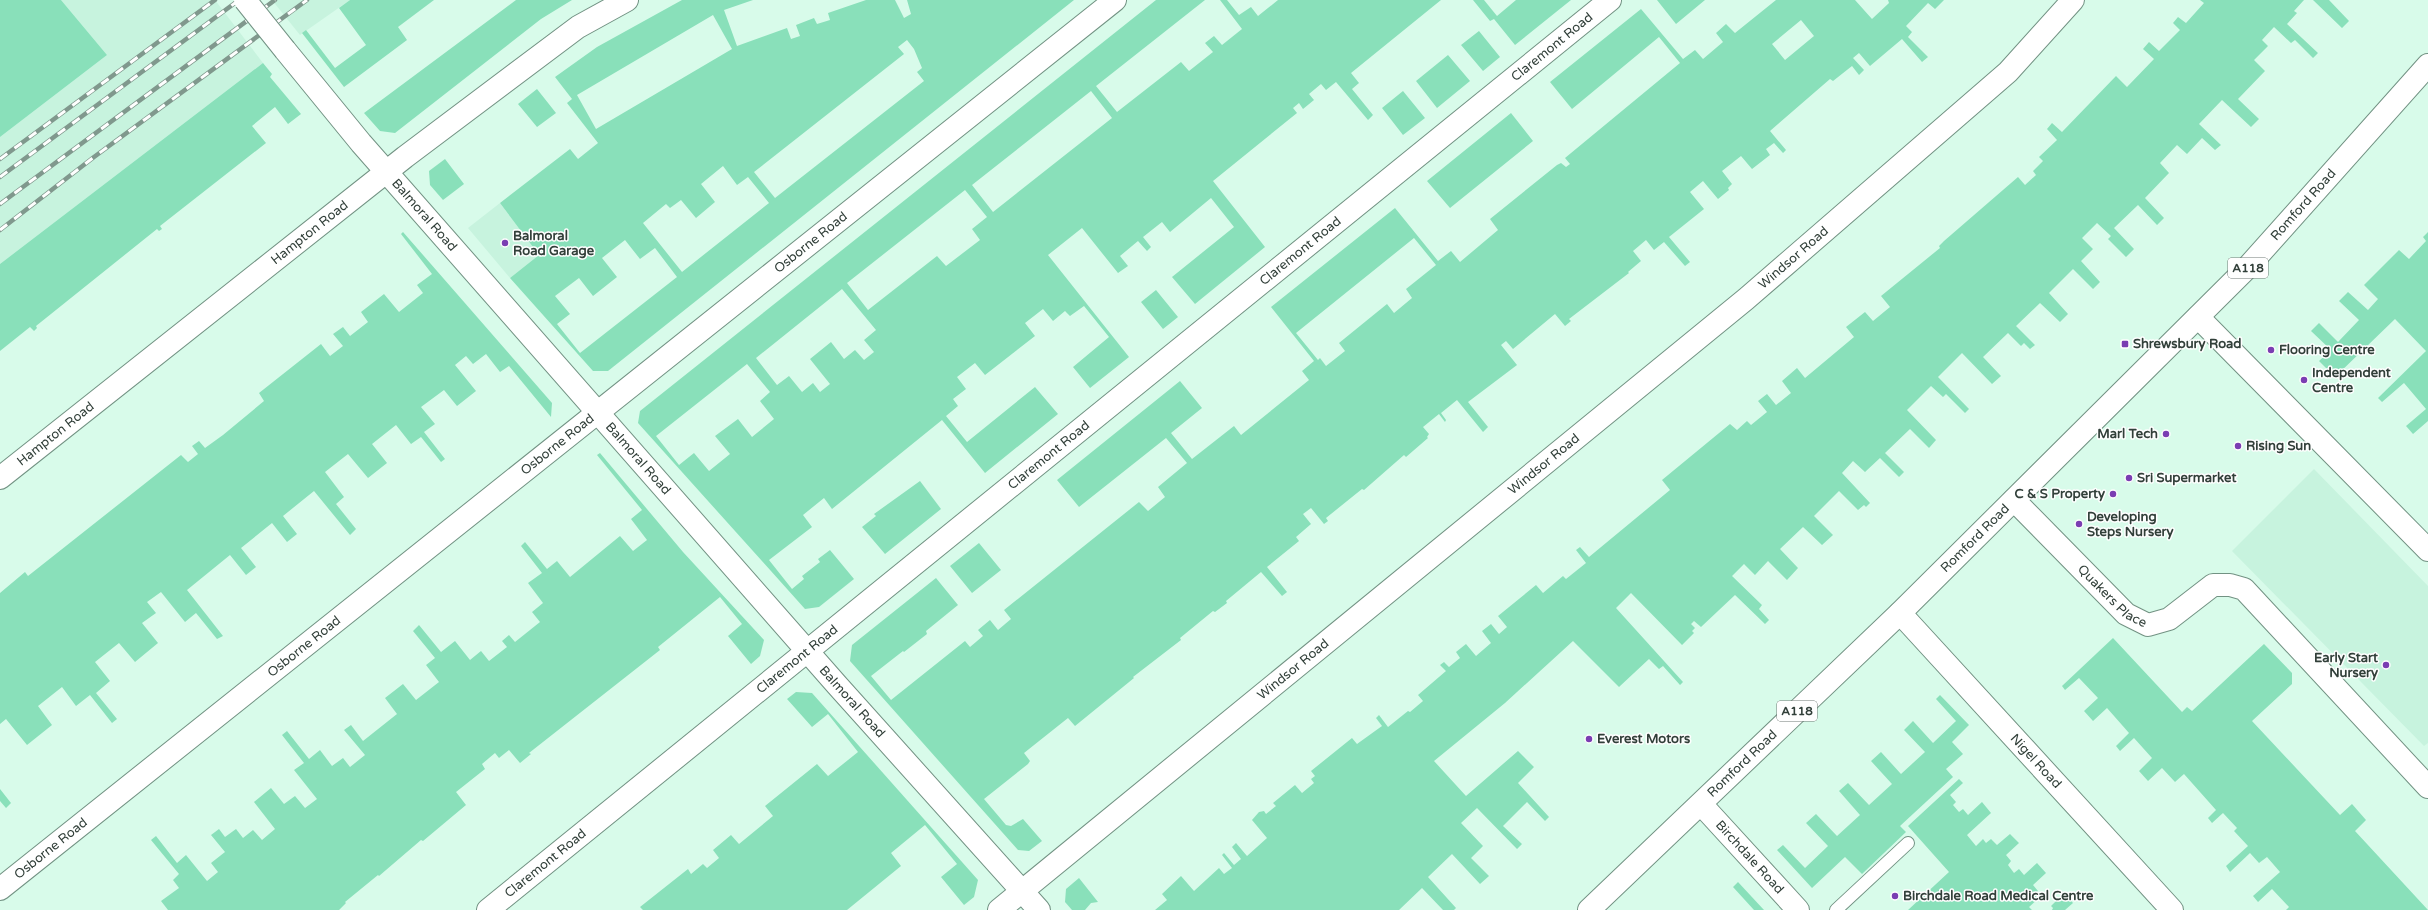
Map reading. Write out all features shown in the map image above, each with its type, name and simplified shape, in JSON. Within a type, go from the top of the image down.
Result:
[{"type":"street","name":"Balmoral Road","points":[[245,0],[387,172],[808,651],[1039,910]]},
{"type":"street","name":"Hampton Road","points":[[0,478],[387,172],[578,27],[627,0]]},
{"type":"street","name":"Osborne Road","points":[[0,889],[1115,0]]},
{"type":"street","name":"Claremont Road","points":[[488,910],[1610,0]]},
{"type":"street","name":"Windsor Road","points":[[999,910],[1746,299],[2008,72],[2073,0]]},
{"type":"street","name":"Romford Road","points":[[1589,910],[1900,613],[2251,265],[2428,65]]},
{"type":"street","points":[[2198,317],[2428,550]]},
{"type":"street","name":"Quakers Place","points":[[2014,500],[2126,614],[2148,625],[2169,618],[2212,585],[2230,585],[2244,589],[2428,787]]},
{"type":"street","name":"Nigel Road","points":[[1900,613],[2172,910]]},
{"type":"street","name":"Birchdale Road","points":[[1701,804],[1798,910]]},
{"type":"lane","points":[[1836,910],[1908,843]]},
{"type":"shaded area","points":[[61,0],[215,0],[263,63],[0,264],[0,137],[107,55]]},
{"type":"shaded area","points":[[272,0],[350,0],[300,35]]},
{"type":"shaded area","points":[[500,203],[539,255],[510,278],[468,228]]},
{"type":"shaded area","name":"Early Start Nursery","points":[[2314,469],[2428,586],[2428,743],[2424,746],[2232,551]]},
{"type":"green space","points":[[0,0],[61,0],[107,55],[0,137]]},
{"type":"green space","points":[[350,0],[434,0],[398,27],[407,40],[344,87],[302,33],[306,30],[335,68],[366,45],[339,8]]},
{"type":"green space","points":[[516,0],[572,0],[541,19],[395,133],[380,131],[364,113]]},
{"type":"green space","points":[[682,0],[753,0],[724,10],[737,46],[787,28],[791,39],[800,36],[796,25],[814,18],[817,24],[830,20],[828,13],[866,0],[895,0],[904,18],[911,14],[907,0],[1074,0],[608,371],[593,371],[510,278],[539,255],[500,203],[570,149],[578,159],[598,143],[567,103],[572,99],[555,77],[597,47]],"holes":[[[713,15],[732,49],[596,129],[577,95]],[[907,40],[914,49],[922,68],[917,72],[924,81],[775,198],[754,172],[904,54],[898,47]],[[723,166],[737,185],[748,177],[769,203],[682,272],[643,223],[666,204],[670,208],[681,200],[696,218],[715,202],[701,184]],[[625,240],[640,259],[655,248],[677,277],[580,353],[557,324],[570,314],[555,296],[579,278],[593,296],[617,277],[602,258]]]},
{"type":"green space","points":[[1156,0],[1205,0],[1096,86],[1117,112],[1181,62],[1189,71],[1213,52],[1205,43],[1214,36],[1222,45],[1242,29],[1220,0],[1227,0],[1239,15],[1251,7],[1258,16],[1278,0],[1441,0],[1351,73],[1359,83],[1352,89],[1373,115],[1368,120],[1336,82],[1326,90],[1321,84],[1309,94],[1314,100],[1303,109],[1299,103],[1293,108],[1297,113],[1213,181],[1265,247],[1195,304],[1172,277],[1234,227],[1211,198],[1170,232],[1162,222],[1143,237],[1151,247],[1147,251],[1138,241],[1120,256],[1128,266],[1118,273],[1082,228],[1048,255],[1129,357],[1090,388],[1073,367],[1109,337],[1084,306],[1070,316],[1065,311],[1053,321],[1043,309],[1025,323],[1035,336],[985,375],[975,363],[957,377],[966,389],[953,399],[958,406],[946,416],[967,442],[1035,387],[1058,414],[985,473],[942,420],[832,509],[824,498],[803,515],[812,527],[769,560],[792,589],[804,579],[802,576],[820,562],[818,559],[830,550],[854,579],[819,607],[805,609],[638,423],[640,411]],"holes":[[[1091,91],[1112,118],[993,212],[972,185]],[[965,190],[987,217],[972,229],[980,240],[946,266],[937,256],[868,310],[847,283]],[[842,289],[876,330],[864,340],[874,352],[864,360],[855,350],[844,359],[831,342],[810,359],[830,384],[820,392],[813,383],[802,392],[789,376],[777,385],[756,358]],[[747,364],[770,392],[760,401],[774,419],[752,437],[738,419],[715,436],[730,454],[709,471],[694,453],[679,465],[656,436]]]},
{"type":"green space","points":[[1473,0],[1484,0],[1497,16],[1516,0],[1571,0],[1515,45],[1494,19],[1490,21]]},
{"type":"green space","points":[[1657,0],[1705,0],[1676,24]]},
{"type":"green space","points":[[1776,0],[1855,0],[1872,19],[1889,3],[1888,0],[1944,0],[1935,9],[1928,3],[1906,26],[1912,32],[1908,37],[1928,57],[1922,62],[1902,39],[1870,66],[1859,53],[1853,58],[1864,70],[1859,75],[1852,66],[1833,81],[1830,79],[1770,131],[1786,150],[1783,153],[1774,143],[1766,149],[1770,155],[1752,169],[1741,156],[1722,171],[1732,184],[1728,188],[1729,190],[1718,199],[1703,181],[1690,192],[1704,209],[1669,237],[1690,262],[1685,266],[1664,242],[1654,250],[1646,240],[1633,251],[1641,261],[1628,272],[1629,273],[1569,319],[1571,321],[1565,326],[1555,314],[1513,349],[1506,341],[1501,345],[1517,365],[1468,402],[1488,427],[1483,432],[1457,400],[1441,413],[1446,420],[1445,422],[1439,414],[1423,427],[1429,434],[1427,437],[1428,438],[1406,457],[1404,455],[1364,490],[1362,489],[1326,518],[1328,521],[1324,524],[1311,508],[1303,514],[1311,524],[1296,537],[1299,541],[1267,567],[1287,592],[1282,596],[1261,572],[1226,601],[1227,603],[1215,612],[1213,611],[1180,638],[1181,640],[1133,677],[1134,678],[1075,726],[1068,718],[1024,753],[1030,761],[1028,764],[984,799],[1006,825],[1011,826],[1023,819],[1042,841],[1029,851],[1018,850],[850,661],[852,645],[936,578],[958,605],[926,631],[927,634],[871,676],[891,700],[965,641],[970,647],[983,636],[978,630],[990,620],[998,630],[1011,619],[1004,610],[1139,502],[1148,511],[1165,497],[1158,487],[1187,463],[1166,438],[1079,507],[1057,480],[1180,381],[1202,408],[1171,433],[1192,459],[1234,426],[1241,435],[1309,380],[1302,371],[1314,361],[1271,307],[1395,208],[1438,261],[1451,251],[1460,262],[1498,230],[1490,219],[1557,165],[1561,163],[1566,167],[1570,164],[1565,158],[1680,63],[1659,37],[1572,109],[1550,82],[1641,9],[1683,59],[1695,50],[1703,59],[1723,42],[1716,33],[1726,24],[1735,33]],"holes":[[[1801,20],[1814,36],[1785,60],[1772,44]],[[1414,238],[1436,265],[1406,289],[1412,298],[1394,313],[1387,304],[1339,343],[1345,351],[1326,366],[1320,358],[1318,360],[1296,333]]]},
{"type":"green space","points":[[2200,0],[2304,0],[2294,11],[2297,13],[2287,24],[2318,53],[2313,58],[2295,40],[2291,43],[2274,27],[2262,40],[2268,46],[2254,60],[2265,71],[2238,99],[2259,119],[2251,127],[2222,100],[2199,124],[2221,145],[2215,150],[2202,138],[2187,154],[2177,145],[2160,163],[2169,173],[2145,198],[2164,218],[2157,225],[2138,205],[2114,228],[2134,249],[2126,257],[2108,239],[2111,236],[2097,223],[2082,238],[2093,249],[2081,261],[2100,282],[2093,289],[2073,269],[2049,293],[2068,314],[2060,322],[2040,303],[2016,326],[2035,345],[2030,349],[2024,343],[2021,346],[2008,333],[1983,357],[2001,376],[1992,384],[1962,353],[1938,377],[1969,409],[1965,413],[1946,394],[1943,397],[1931,386],[1907,410],[1936,440],[1929,448],[1910,429],[1885,453],[1904,472],[1899,477],[1880,458],[1865,472],[1853,461],[1842,473],[1870,503],[1866,507],[1864,505],[1858,510],[1839,491],[1814,516],[1833,535],[1822,545],[1803,527],[1780,549],[1798,568],[1787,580],[1768,561],[1755,575],[1744,564],[1732,576],[1762,605],[1759,609],[1769,620],[1765,624],[1735,595],[1701,627],[1694,621],[1691,624],[1695,628],[1692,631],[1694,633],[1682,645],[1631,593],[1616,608],[1683,682],[1680,685],[1663,666],[1659,669],[1649,659],[1619,687],[1573,641],[1505,703],[1434,761],[1466,796],[1518,751],[1534,767],[1518,783],[1549,817],[1545,821],[1527,802],[1503,826],[1522,844],[1517,849],[1477,808],[1461,823],[1483,846],[1471,858],[1489,876],[1480,884],[1452,854],[1428,877],[1456,908],[1454,910],[1443,910],[1422,888],[1399,910],[1155,910],[1167,900],[1162,894],[1181,876],[1194,891],[1219,868],[1224,874],[1232,868],[1222,855],[1224,853],[1234,865],[1241,859],[1232,847],[1236,843],[1247,856],[1267,838],[1252,820],[1259,812],[1264,811],[1266,814],[1276,806],[1273,803],[1295,785],[1302,793],[1314,783],[1311,779],[1315,776],[1311,771],[1352,738],[1357,744],[1382,726],[1376,718],[1379,715],[1388,727],[1408,711],[1410,712],[1423,701],[1418,695],[1446,671],[1440,665],[1444,662],[1449,667],[1460,658],[1456,652],[1466,644],[1476,656],[1491,643],[1482,631],[1491,624],[1499,634],[1507,627],[1498,616],[1536,585],[1543,593],[1563,576],[1566,579],[1586,563],[1576,550],[1580,547],[1589,557],[1670,490],[1662,480],[1730,424],[1737,430],[1747,421],[1751,425],[1767,412],[1758,401],[1767,394],[1776,405],[1791,393],[1782,381],[1797,368],[1805,378],[1854,337],[1846,327],[1865,312],[1873,321],[1890,307],[1881,296],[1940,248],[1939,246],[1944,241],[2018,177],[2025,185],[2036,175],[2033,171],[2043,161],[2039,157],[2057,140],[2047,129],[2052,123],[2062,132],[2116,76],[2127,87],[2154,59],[2143,49],[2149,42],[2159,51],[2180,30],[2173,23],[2178,17],[2186,23],[2204,3]]},
{"type":"green space","points":[[2313,0],[2329,0],[2349,21],[2342,28]]},
{"type":"green space","points":[[1479,31],[1500,57],[1483,71],[1461,45]]},
{"type":"green space","points":[[1448,55],[1470,81],[1437,108],[1416,81]]},
{"type":"green space","points":[[263,63],[272,74],[270,77],[301,114],[288,124],[275,107],[252,126],[266,143],[160,226],[162,229],[159,231],[157,229],[36,326],[37,328],[34,331],[30,327],[0,351],[0,264]]},
{"type":"green space","points":[[537,89],[556,113],[537,127],[518,104]]},
{"type":"green space","points":[[1403,91],[1425,118],[1403,135],[1382,108]]},
{"type":"green space","points":[[1511,113],[1533,141],[1450,208],[1427,181]]},
{"type":"green space","points":[[445,159],[464,184],[443,200],[430,185],[429,171]]},
{"type":"green space","points":[[403,232],[552,403],[551,417],[509,366],[500,372],[486,354],[473,364],[466,356],[455,365],[476,391],[457,406],[444,390],[421,407],[435,424],[424,432],[445,459],[441,462],[421,437],[411,444],[396,425],[372,444],[387,463],[368,478],[348,454],[325,472],[344,497],[336,504],[356,529],[350,535],[314,491],[283,516],[297,534],[287,542],[272,523],[241,548],[256,567],[246,575],[230,555],[187,590],[223,636],[217,639],[196,613],[185,622],[161,592],[147,602],[156,613],[142,623],[158,643],[135,662],[119,643],[95,662],[110,681],[96,693],[117,719],[112,723],[90,695],[76,706],[62,687],[38,706],[52,725],[27,745],[6,719],[0,724],[0,593],[25,572],[28,576],[181,455],[188,462],[198,454],[192,446],[199,441],[205,448],[223,435],[264,401],[259,393],[321,344],[330,356],[343,346],[333,334],[343,327],[350,336],[368,322],[361,312],[384,294],[399,312],[423,293],[417,285],[432,274],[401,234]]},
{"type":"green space","points":[[2428,232],[2428,421],[2413,434],[2406,426],[2426,409],[2404,383],[2382,402],[2378,398],[2426,351],[2395,319],[2335,377],[2319,361],[2331,350],[2311,331],[2319,323],[2338,342],[2359,320],[2339,301],[2348,292],[2368,310],[2378,299],[2364,285],[2399,250],[2409,259],[2426,241],[2423,237]]},
{"type":"green space","points":[[1156,290],[1178,317],[1163,329],[1141,302]]},
{"type":"green space","points":[[600,453],[683,552],[764,640],[760,656],[751,664],[728,636],[742,624],[720,597],[658,647],[660,650],[529,753],[531,754],[520,763],[509,750],[499,758],[495,753],[482,764],[485,769],[456,792],[466,805],[345,902],[346,903],[339,910],[168,910],[161,901],[179,888],[173,880],[179,874],[151,840],[156,836],[177,863],[186,855],[207,881],[218,872],[211,863],[225,852],[211,835],[219,829],[225,837],[236,829],[243,838],[253,830],[262,840],[275,829],[254,802],[271,788],[284,804],[295,796],[305,808],[317,799],[294,770],[304,763],[282,735],[287,731],[309,759],[320,750],[332,766],[343,758],[350,767],[365,755],[344,730],[351,725],[363,741],[397,714],[385,698],[403,684],[416,700],[439,682],[426,665],[435,658],[413,631],[419,625],[441,652],[455,641],[470,660],[481,651],[489,661],[507,647],[502,641],[509,635],[515,642],[540,622],[532,612],[543,603],[528,583],[542,573],[521,546],[525,542],[547,569],[557,561],[570,577],[620,536],[633,551],[647,540],[631,519],[642,510],[597,455]]},
{"type":"green space","points":[[920,481],[941,509],[885,554],[862,527],[876,516],[874,514]]},
{"type":"green space","points":[[979,543],[1001,570],[972,593],[950,566]]},
{"type":"green space","points":[[2113,638],[2182,712],[2187,707],[2192,711],[2264,644],[2292,673],[2292,684],[2252,721],[2340,815],[2352,804],[2366,820],[2355,831],[2428,910],[2286,910],[2289,907],[2272,889],[2258,902],[2253,896],[2280,872],[2267,857],[2259,863],[2250,853],[2230,872],[2226,866],[2248,846],[2234,831],[2237,828],[2223,813],[2212,823],[2208,818],[2216,810],[2184,774],[2175,782],[2162,768],[2148,781],[2139,771],[2152,758],[2134,738],[2120,751],[2116,746],[2129,733],[2107,708],[2093,721],[2084,711],[2098,698],[2079,678],[2065,690],[2062,686]]},
{"type":"green space","points":[[796,692],[812,693],[978,880],[974,897],[964,905],[941,877],[957,864],[925,825],[891,853],[901,866],[847,910],[643,910],[640,907],[688,869],[691,874],[703,864],[707,868],[719,858],[713,850],[731,835],[739,844],[773,816],[765,806],[817,764],[828,776],[858,752],[828,714],[812,727],[787,699]]},
{"type":"green space","points":[[1940,695],[1969,725],[1952,742],[1963,754],[1946,769],[1953,777],[1900,826],[1906,832],[1862,874],[1845,857],[1812,888],[1777,850],[1783,845],[1805,868],[1828,846],[1806,823],[1816,814],[1837,836],[1860,815],[1839,791],[1848,783],[1869,805],[1892,784],[1871,761],[1881,752],[1901,774],[1925,752],[1904,730],[1913,721],[1933,743],[1956,721],[1936,699]]},
{"type":"green space","points":[[1959,779],[1963,783],[1950,795],[1956,802],[1953,805],[1959,812],[1963,809],[1968,815],[1982,802],[1991,813],[1967,835],[1976,846],[1983,839],[1986,843],[1991,839],[1997,845],[2010,834],[2019,843],[2006,855],[2011,861],[2008,865],[2014,873],[2019,869],[2024,875],[2037,863],[2046,873],[2033,885],[2038,891],[2035,894],[2038,899],[2029,907],[2032,910],[1908,910],[1949,872],[1908,826]]},
{"type":"green space","points":[[0,789],[11,803],[6,808],[0,801]]},
{"type":"green space","points":[[1079,878],[1098,902],[1091,903],[1085,910],[1072,910],[1065,902],[1066,889]]},
{"type":"green space","points":[[1738,882],[1764,910],[1754,910],[1733,887]]},
{"type":"green space","points":[[2064,893],[2073,903],[2065,910],[2052,910],[2053,908],[2051,906]]},
{"type":"railway","points":[[0,159],[215,0]]},
{"type":"railway","points":[[0,177],[239,0]]},
{"type":"railway","points":[[0,204],[275,0]]},
{"type":"railway","points":[[0,230],[94,157],[307,0]]},
{"type":"place","name":"Balmoral Road Garage","points":[[505,243]]},
{"type":"place","name":"Shrewsbury Road","points":[[2125,344]]},
{"type":"place","name":"Flooring Centre","points":[[2271,350]]},
{"type":"place","name":"Independent Centre","points":[[2304,380]]},
{"type":"place","name":"Marl Tech","points":[[2166,434]]},
{"type":"place","name":"Rising Sun","points":[[2238,446]]},
{"type":"place","name":"Sri Supermarket","points":[[2129,478]]},
{"type":"place","name":"C & S Property","points":[[2113,494]]},
{"type":"place","name":"Developing Steps Nursery","points":[[2079,524]]},
{"type":"place","name":"Early Start Nursery","points":[[2386,665]]},
{"type":"place","name":"Everest Motors","points":[[1589,739]]},
{"type":"place","name":"Birchdale Road Medical Centre","points":[[1895,896]]}]
